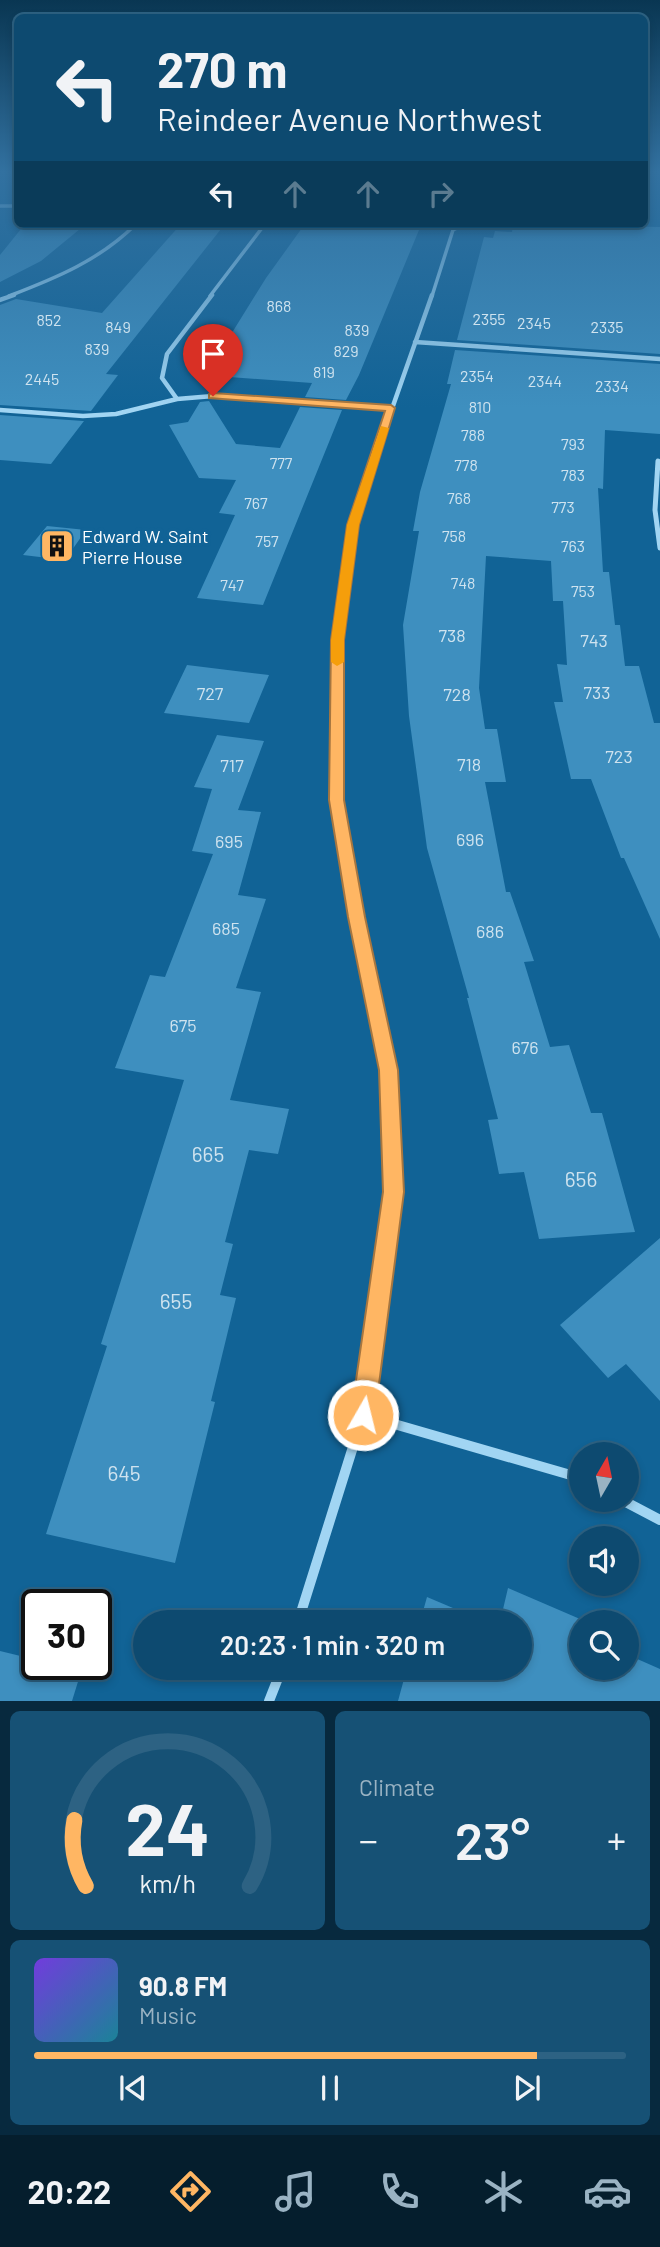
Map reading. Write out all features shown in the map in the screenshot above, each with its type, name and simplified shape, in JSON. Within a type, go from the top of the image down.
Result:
[{"type":"street","points":[[0,300],[89,261],[106,249]]},
{"type":"street","points":[[177,399],[163,383],[160,371],[167,354],[246,249]]},
{"type":"street","points":[[302,1610],[363,1415],[393,1192],[389,1070],[357,917],[337,800],[337,640],[353,525],[446,249]]},
{"type":"street","points":[[415,342],[660,359]]},
{"type":"street","points":[[0,410],[83,416],[116,414],[177,399],[236,397],[391,408]]},
{"type":"street","points":[[659,461],[655,510],[660,548]]},
{"type":"street","points":[[363,1415],[569,1475]]},
{"type":"street","points":[[639,1509],[660,1520]]},
{"type":"street","points":[[269,1701],[277,1680]]},
{"type":"building","points":[[5,249],[55,249],[41,261],[0,282],[0,255]]},
{"type":"building","points":[[158,249],[205,249],[106,374],[118,375],[91,411],[0,405],[0,305],[16,299],[102,313]]},
{"type":"building","points":[[287,249],[411,249],[346,400],[305,397],[312,383],[216,376],[222,365],[212,365]]},
{"type":"building","points":[[481,249],[660,249],[660,354],[457,340]]},
{"type":"building","points":[[455,350],[660,364],[660,434],[605,430],[603,489],[598,488],[603,572],[609,572],[615,625],[620,625],[625,666],[639,666],[654,723],[660,723],[660,939],[624,858],[621,858],[591,779],[571,779],[554,702],[563,702],[557,664],[567,665],[563,601],[553,601],[551,561],[486,556],[479,688],[485,729],[497,729],[506,782],[485,782],[506,892],[510,892],[534,961],[524,962],[550,1047],[569,1045],[591,1113],[602,1113],[635,1232],[539,1239],[524,1172],[499,1174],[488,1120],[498,1119],[469,998],[427,848],[409,716],[403,625],[419,531],[413,531],[420,492],[451,384],[447,384]]},
{"type":"building","points":[[209,401],[236,444],[280,448],[300,407],[342,410],[263,605],[197,598],[235,515],[219,513],[236,480],[199,478],[169,425],[188,422],[200,402]]},
{"type":"building","points":[[0,415],[84,421],[51,464],[0,460]]},
{"type":"building","name":"Edward W. Saint Pierre House","points":[[47,526],[86,530],[65,560],[23,555]]},
{"type":"building","points":[[187,665],[269,675],[249,723],[164,713]]},
{"type":"building","points":[[217,735],[264,741],[238,810],[261,812],[238,895],[266,899],[236,988],[261,992],[230,1100],[289,1109],[278,1154],[249,1150],[225,1242],[233,1244],[220,1295],[236,1298],[211,1401],[215,1402],[175,1563],[46,1534],[107,1346],[101,1344],[184,1080],[115,1068],[150,975],[165,977],[213,854],[192,851],[212,789],[194,787]]},
{"type":"building","points":[[660,1238],[660,1401],[626,1364],[608,1378],[560,1325]]},
{"type":"building","points":[[508,1588],[569,1614],[569,1680],[639,1680],[639,1660],[660,1669],[660,1701],[398,1701],[404,1680],[532,1680],[532,1610],[503,1610]]},
{"type":"building","points":[[427,1597],[458,1610],[423,1610]]},
{"type":"building","points":[[0,1651],[21,1656],[21,1680],[79,1680],[72,1701],[0,1701]]},
{"type":"slow traffic","points":[[337,662],[337,640],[353,525],[384,428]]},
{"type":"place","name":"Edward W. Saint Pierre House","points":[[57,546]]},
{"type":"route","points":[[213,396],[391,408],[353,525],[337,640],[337,800],[357,917],[389,1070],[393,1192],[363,1415]]}]
